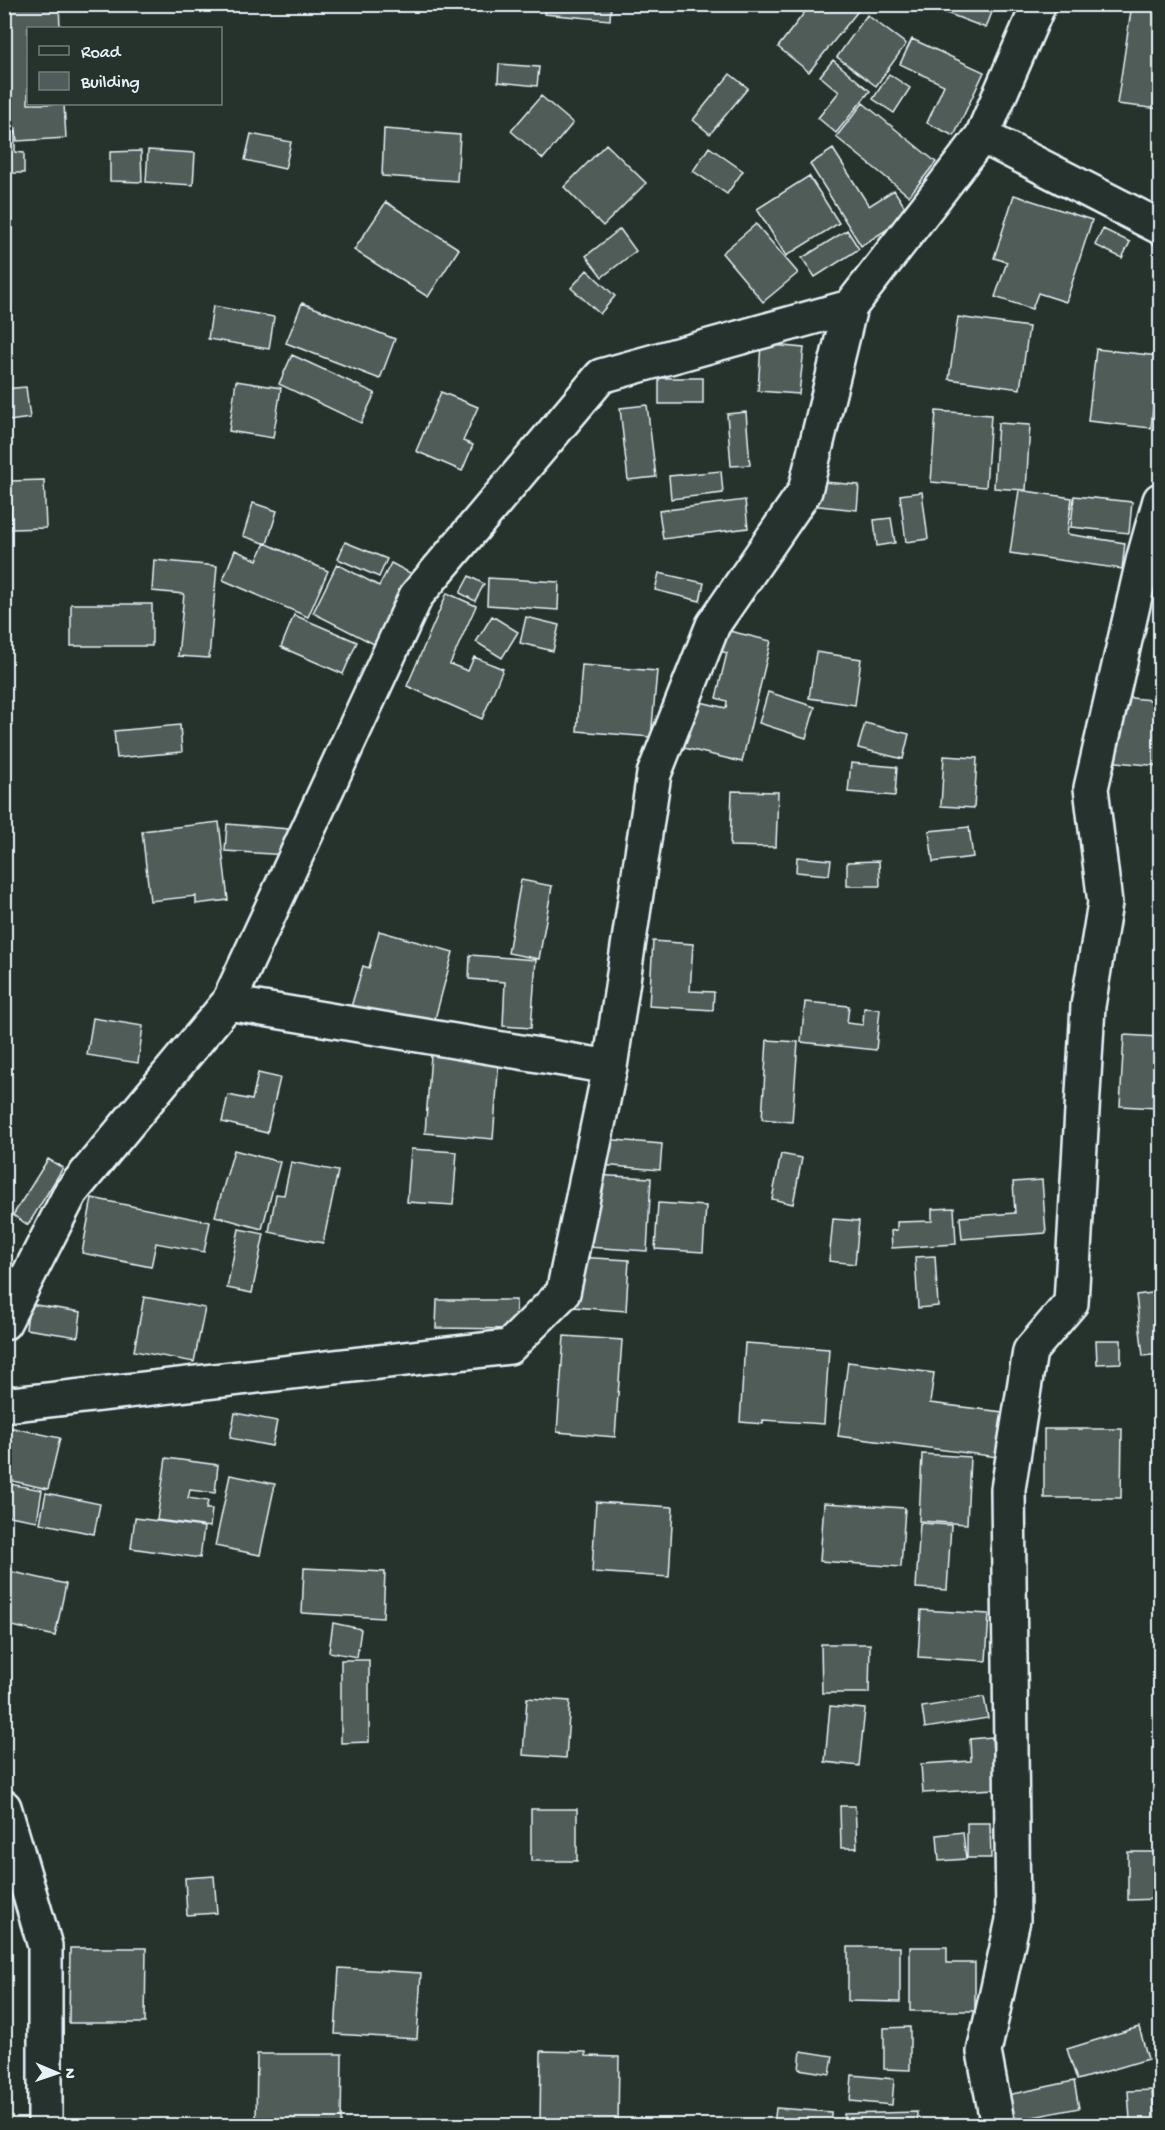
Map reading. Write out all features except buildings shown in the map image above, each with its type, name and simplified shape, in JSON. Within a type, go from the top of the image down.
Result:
[{"type":"street","points":[[4,1401],[12,1404],[509,1347],[563,1293],[610,1067],[654,774],[714,626],[805,491],[850,307],[982,136],[1039,4]]},
{"type":"street","points":[[982,136],[1161,227]]},
{"type":"street","points":[[4,1323],[71,1192],[228,1003],[416,596],[602,376],[850,307]]},
{"type":"street","points":[[998,2126],[984,2052],[1013,1920],[1008,1489],[1030,1351],[1071,1303],[1088,1006],[1105,903],[1091,788],[1144,557],[1161,500]]},
{"type":"street","points":[[228,1003],[610,1067]]},
{"type":"street","points":[[4,1807],[45,1946],[45,2126]]}]
